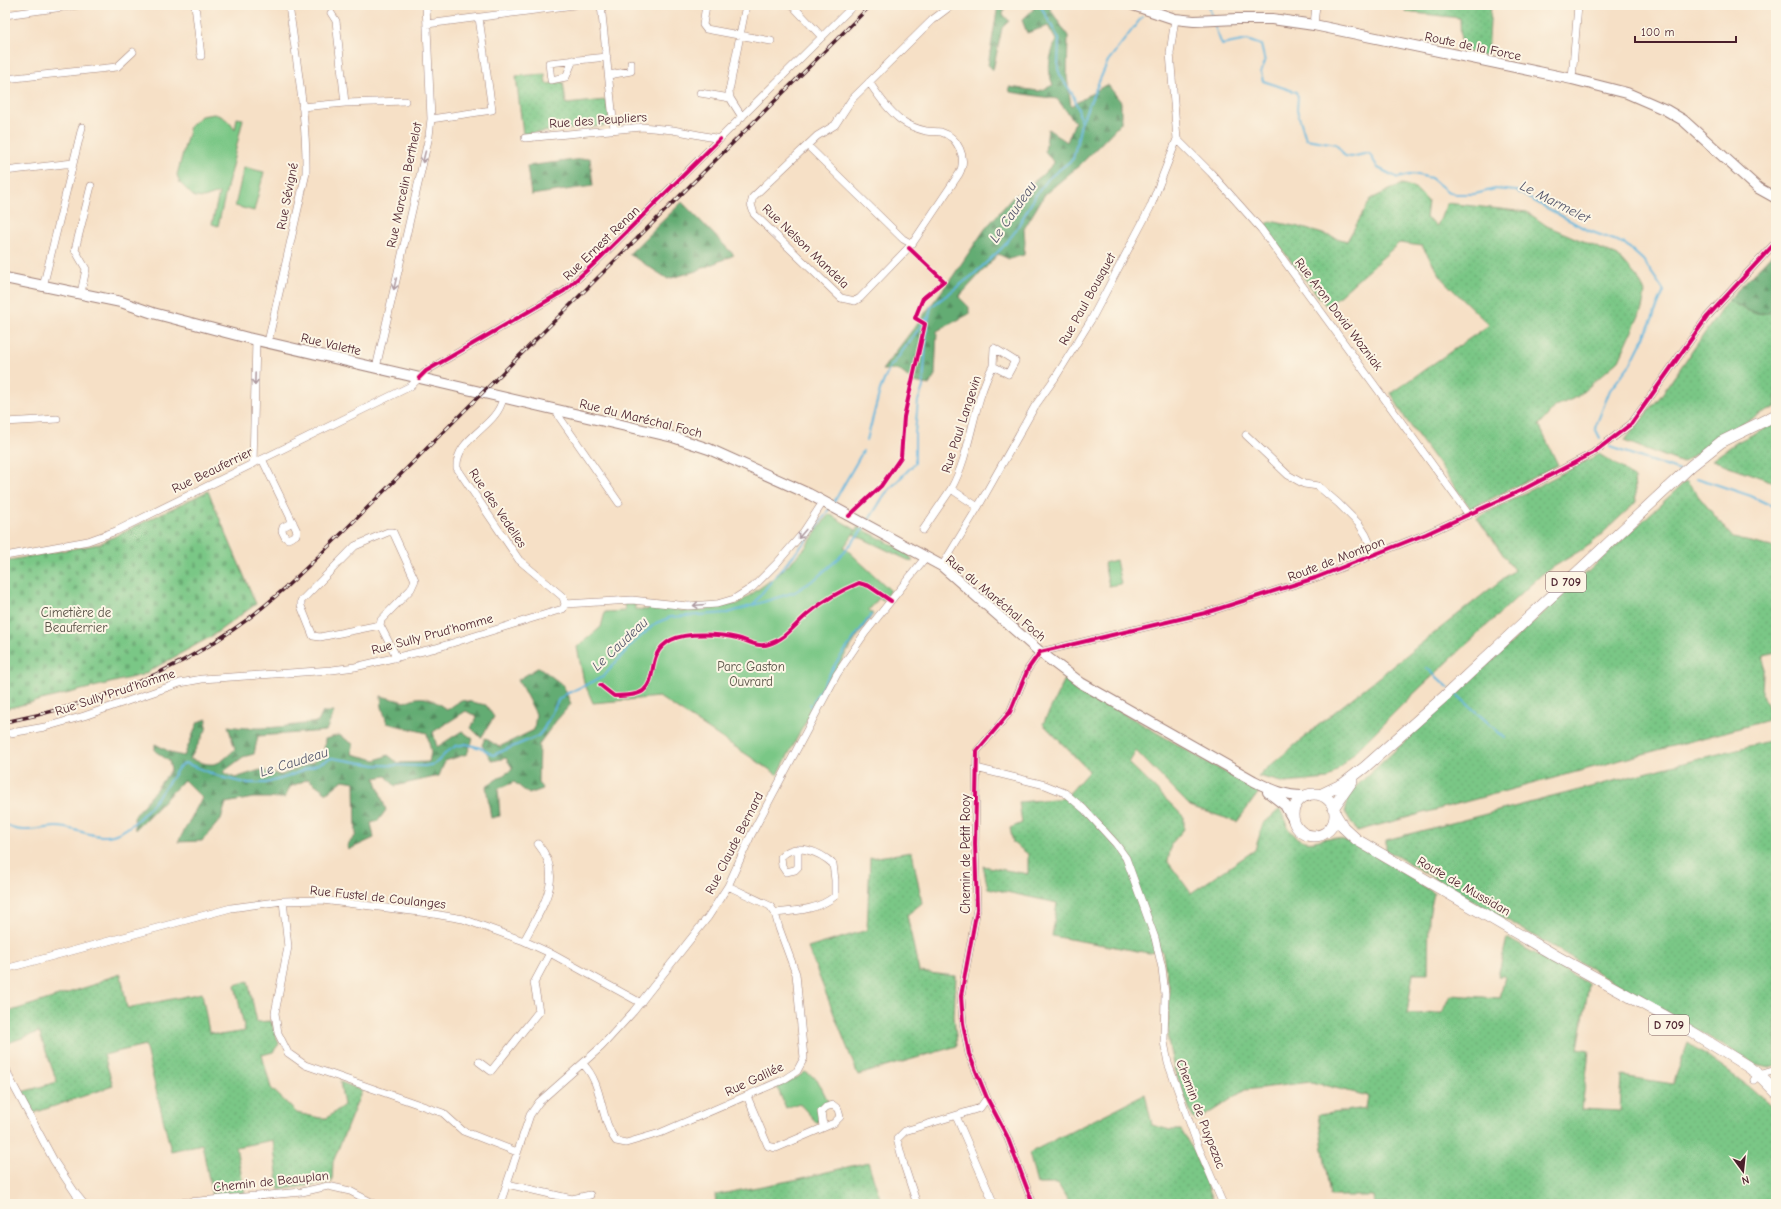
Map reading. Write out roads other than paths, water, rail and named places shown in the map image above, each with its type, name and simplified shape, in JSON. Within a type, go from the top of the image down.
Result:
[{"type":"main road","name":"Route de la Force","points":[[1133,5],[1175,19],[1194,21],[1272,19],[1314,25],[1572,79],[1627,93],[1666,110],[1698,132],[1758,188],[1776,198]]},
{"type":"main road","name":"Rue Valette","points":[[5,278],[121,302],[153,313],[256,340],[502,398]]},
{"type":"main road","name":"Rue Valette","points":[[62,291],[79,299],[120,309],[153,313]]},
{"type":"main road","name":"Rue du Maréchal Foch","points":[[502,398],[686,441],[737,461],[825,503],[942,566],[1040,652],[1081,683],[1254,781],[1278,793],[1294,796],[1307,796]]},
{"type":"main road","name":"D 709","points":[[1334,811],[1346,788],[1365,768],[1445,696],[1691,466],[1721,442],[1776,414]]},
{"type":"main road","name":"D 709","points":[[1320,796],[1343,784],[1365,768]]},
{"type":"main road","name":"Rue du Maréchal Foch","points":[[1254,781],[1285,805],[1293,819]]},
{"type":"main road","points":[[1307,796],[1320,796],[1326,798],[1334,811],[1332,826],[1324,833],[1314,836],[1307,835],[1296,826],[1293,819],[1295,808],[1302,799],[1307,796]]},
{"type":"main road","name":"Route de Mussidan","points":[[1334,811],[1343,827],[1357,840]]},
{"type":"main road","name":"Route de Mussidan","points":[[1324,833],[1339,834],[1357,840],[1556,956],[1756,1077],[1776,1092]]},
{"type":"main road","name":"Route de Mussidan","points":[[1756,1077],[1776,1101]]},
{"type":"street","points":[[5,15],[78,5]]},
{"type":"street","points":[[195,5],[201,56]]},
{"type":"street","name":"Rue Sévigné","points":[[268,342],[306,173],[302,108],[289,5]]},
{"type":"street","name":"Rue Marcelin Berthelot","points":[[376,368],[429,136],[431,119],[426,5]]},
{"type":"street","points":[[513,5],[513,13]]},
{"type":"street","points":[[427,24],[574,5]]},
{"type":"street","points":[[601,5],[614,129]]},
{"type":"street","points":[[706,5],[703,25],[706,29],[771,41]]},
{"type":"street","points":[[742,117],[730,98],[746,5]]},
{"type":"street","points":[[792,5],[822,37]]},
{"type":"street","name":"Rue Ernest Renan","points":[[419,378],[426,371],[564,291],[596,262],[854,5]]},
{"type":"street","name":"Rue Nelson Mandela","points":[[869,82],[879,97],[901,120],[913,127],[926,131],[940,132],[952,137],[961,152],[962,168],[912,244],[860,298],[854,301],[841,298],[752,210],[751,204],[753,197],[817,136],[835,125],[852,99],[869,82],[932,20],[952,5]]},
{"type":"street","points":[[1314,25],[1316,5]]},
{"type":"street","points":[[1572,79],[1578,5]]},
{"type":"street","points":[[331,13],[336,21],[345,103]]},
{"type":"street","points":[[431,119],[492,110],[479,18]]},
{"type":"street","name":"Rue Paul Bousquet","points":[[942,566],[1035,406],[1055,378],[1087,326],[1150,208],[1177,139],[1170,61],[1175,19]]},
{"type":"street","points":[[5,79],[117,67],[133,52]]},
{"type":"street","points":[[572,60],[607,57]]},
{"type":"street","points":[[608,74],[631,71],[631,63]]},
{"type":"street","points":[[700,93],[730,98]]},
{"type":"street","points":[[302,108],[345,103],[405,101]]},
{"type":"street","points":[[43,287],[82,127]]},
{"type":"street","name":"Rue des Peupliers","points":[[525,138],[642,127],[673,130],[720,139]]},
{"type":"street","name":"Rue Aron David Wozniak","points":[[1177,139],[1211,173],[1260,229],[1382,392],[1469,515]]},
{"type":"street","points":[[808,146],[903,239],[912,244]]},
{"type":"street","points":[[5,171],[73,163]]},
{"type":"street","points":[[81,293],[86,269],[75,250],[90,186]]},
{"type":"street","name":"Route de Montpon","points":[[1040,652],[1205,614],[1273,592],[1375,555],[1469,515],[1566,468],[1593,453],[1631,424],[1707,317],[1776,242]]},
{"type":"street","points":[[252,464],[256,340]]},
{"type":"street","name":"Rue Paul Langevin","points":[[923,530],[957,478],[978,405],[993,366]]},
{"type":"street","name":"Rue Beauferrier","points":[[5,556],[101,538],[411,386],[419,378]]},
{"type":"street","name":"Rue des Vedelles","points":[[502,398],[499,410],[460,449],[456,458],[457,468],[518,560],[563,597],[564,604]]},
{"type":"street","points":[[557,411],[560,418],[619,503]]},
{"type":"street","points":[[5,422],[57,419]]},
{"type":"street","points":[[1246,435],[1288,475],[1304,484],[1318,486],[1338,503],[1359,524],[1375,555]]},
{"type":"street","points":[[262,459],[293,522]]},
{"type":"street","name":"Rue Paul Langevin","points":[[951,489],[978,506]]},
{"type":"street","name":"Rue Sully Prud'homme","points":[[5,734],[45,727],[84,716],[180,683],[218,678],[332,670],[397,658],[436,648],[563,609],[564,604],[632,600],[688,606],[717,604],[734,599],[753,587],[777,563],[802,534],[825,503]]},
{"type":"street","points":[[380,625],[320,637],[314,636],[301,606],[301,601],[355,546],[388,532],[393,532],[415,580],[411,589],[381,620],[380,625],[397,658]]},
{"type":"street","name":"Rue Claude Bernard","points":[[500,1204],[530,1115],[539,1102],[583,1064],[641,1003],[708,917],[728,886],[751,835],[837,674],[865,633],[925,558]]},
{"type":"street","name":"Chemin de Petit Rooy","points":[[1033,1204],[1007,1136],[987,1098],[969,1054],[963,1023],[961,996],[977,909],[975,844],[977,751],[1010,712],[1028,669],[1040,652]]},
{"type":"street","name":"Chemin de Puypezac","points":[[976,768],[1045,785],[1065,793],[1111,838],[1126,858],[1155,938],[1162,968],[1165,994],[1164,1042],[1168,1063],[1198,1146],[1223,1204]]},
{"type":"street","points":[[524,942],[549,891],[552,871],[547,855],[538,844]]},
{"type":"street","points":[[728,886],[765,903],[770,906],[775,913],[807,909],[826,903],[835,896],[833,864],[819,854],[798,849]]},
{"type":"street","name":"Rue Fustel de Coulanges","points":[[5,969],[230,908],[283,901],[322,900],[432,914],[463,920],[550,953],[641,1003]]},
{"type":"street","points":[[283,901],[288,947],[275,1013],[278,1033],[288,1053],[305,1065],[443,1113],[463,1131],[517,1152]]},
{"type":"street","name":"Rue Galilée","points":[[583,1064],[595,1081],[609,1132],[616,1140],[621,1142],[640,1140],[660,1133],[783,1080],[797,1071],[804,1058],[796,974],[775,913]]},
{"type":"street","points":[[479,1062],[491,1071],[539,1011],[534,983],[550,953]]},
{"type":"street","points":[[5,1066],[10,1079],[54,1161],[84,1204]]},
{"type":"street","points":[[1756,1077],[1776,1070]]},
{"type":"street","points":[[747,1096],[768,1146],[776,1148],[823,1126]]},
{"type":"street","points":[[917,1204],[897,1139],[906,1131],[980,1108],[987,1098]]},
{"type":"street","points":[[956,1116],[994,1204]]},
{"type":"street","points":[[507,1184],[572,1198],[590,1195]]},
{"type":"street","name":"Chemin de Beauplan","points":[[166,1204],[302,1192],[328,1186],[350,1191],[376,1204]]},
{"type":"street","points":[[76,1194],[80,1204]]},
{"type":"waterway","name":"Le Caudeau","points":[[867,523],[885,494],[915,463],[915,433],[918,401],[923,387],[927,325],[931,307],[973,275],[1002,248],[1014,233],[1036,195],[1049,178],[1073,159],[1081,124],[1078,108],[1072,93],[1061,77],[1058,69],[1059,39],[1040,5]]},
{"type":"waterway","name":"Le Marmelet","points":[[1209,5],[1211,14]]},
{"type":"waterway","name":"Le Caudeau","points":[[1081,123],[1108,61],[1142,17]]},
{"type":"waterway","name":"Le Marmelet","points":[[1215,27],[1222,45],[1247,40],[1261,45],[1265,62],[1261,72],[1263,81],[1296,92],[1298,97],[1297,110],[1306,139],[1336,144],[1345,156],[1351,157],[1369,153],[1378,168],[1398,178],[1413,174],[1431,178],[1447,191],[1455,194],[1475,194],[1495,189],[1516,191],[1587,230],[1625,244],[1643,260],[1664,291],[1647,331],[1631,363],[1610,390],[1595,428],[1600,438]]},
{"type":"waterway","name":"Le Caudeau","points":[[867,440],[880,390],[890,366],[927,318]]},
{"type":"waterway","name":"Le Marmelet","points":[[1610,447],[1680,471]]},
{"type":"waterway","name":"Le Caudeau","points":[[833,504],[863,451]]},
{"type":"waterway","name":"Le Marmelet","points":[[1697,478],[1751,496],[1776,508]]},
{"type":"waterway","name":"Le Caudeau","points":[[754,604],[772,580],[812,534],[829,509]]},
{"type":"waterway","name":"Le Caudeau","points":[[5,824],[23,830],[61,827],[97,836],[114,835],[136,821],[146,811],[165,788],[179,767],[185,763],[224,778],[246,783],[266,783],[287,777],[332,758],[375,765],[425,766],[435,764],[448,751],[456,746],[466,744],[481,748],[493,755],[538,736],[543,730],[559,699],[566,694],[603,677],[630,646],[656,623],[671,617],[728,613],[795,592],[815,579],[839,558],[864,528]]},
{"type":"waterway","points":[[813,702],[836,663],[871,615]]},
{"type":"waterway","points":[[1427,668],[1449,688]]},
{"type":"waterway","points":[[1454,692],[1505,738]]},
{"type":"waterway","points":[[810,704],[811,708]]},
{"type":"railway","points":[[5,722],[66,708],[124,688],[153,676],[208,646],[247,620],[284,589],[330,545],[871,5]]},
{"type":"park label","name":"Cimetière de Beauferrier","points":[[76,620]]},
{"type":"park label","name":"Parc Gaston Ouvrard","points":[[751,674]]}]
